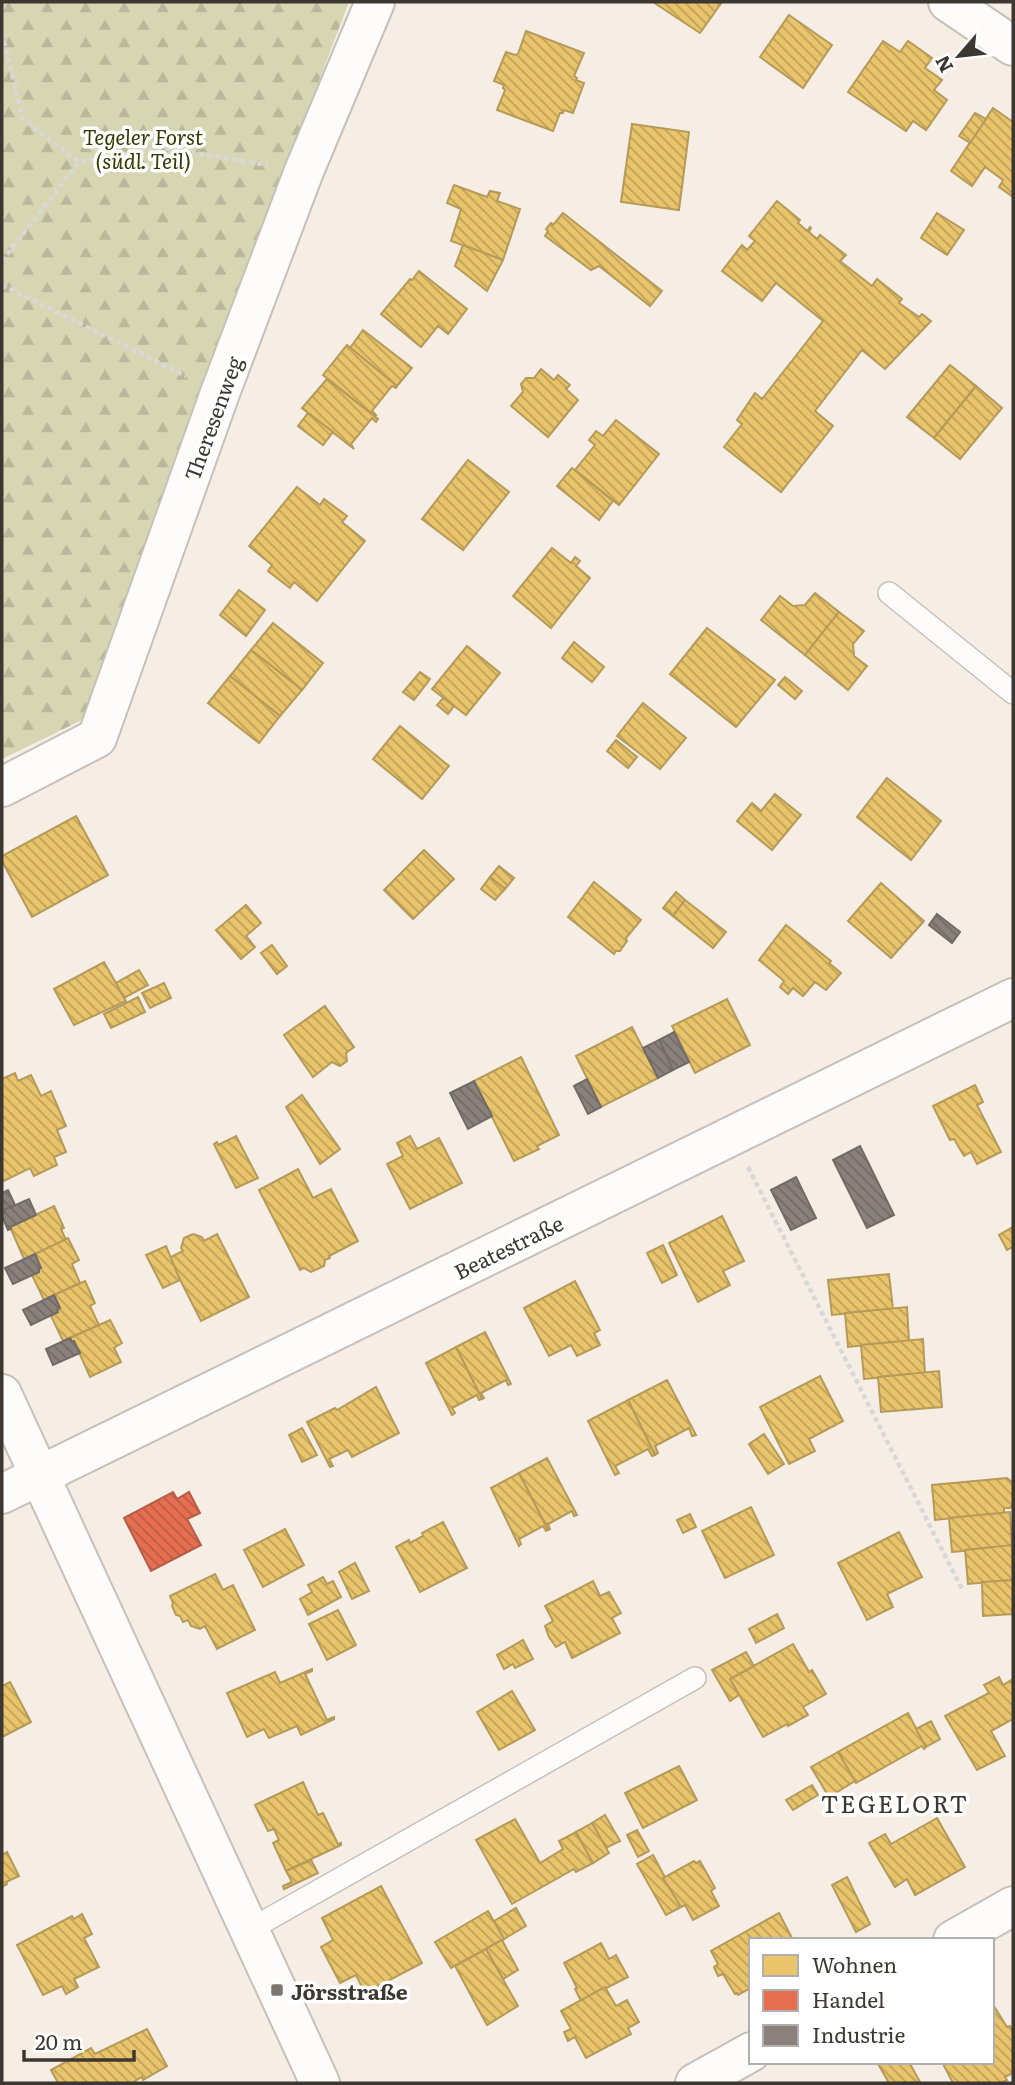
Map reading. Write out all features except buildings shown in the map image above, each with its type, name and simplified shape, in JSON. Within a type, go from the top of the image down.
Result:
[{"type":"street","name":"Theresenweg","points":[[2,787],[97,738],[220,393],[304,171],[375,2]]},
{"type":"street","points":[[948,2],[1013,47]]},
{"type":"street","name":"Beatestraße","points":[[2,1494],[1013,998]]},
{"type":"street","points":[[2,1394],[320,2083]]},
{"type":"street","points":[[957,1938],[1013,1906]]},
{"type":"street","points":[[695,2083],[749,2053]]},
{"type":"lane","points":[[889,593],[1013,692]]},
{"type":"lane","points":[[249,1930],[695,1678]]},
{"type":"path","points":[[2,33],[23,119],[79,162]]},
{"type":"path","points":[[2,261],[79,162],[164,148],[304,171]]},
{"type":"path","points":[[2,285],[220,393]]},
{"type":"path","points":[[732,1135],[963,1591]]},
{"type":"green space","name":"Tegeler Forst (südl. Teil)","points":[[2,2],[349,2],[84,719],[2,759]]},
{"type":"place","name":"Jörsstraße","points":[[277,1990]]},
{"type":"district","name":"TEGELORT","points":[[895,1802]]}]
